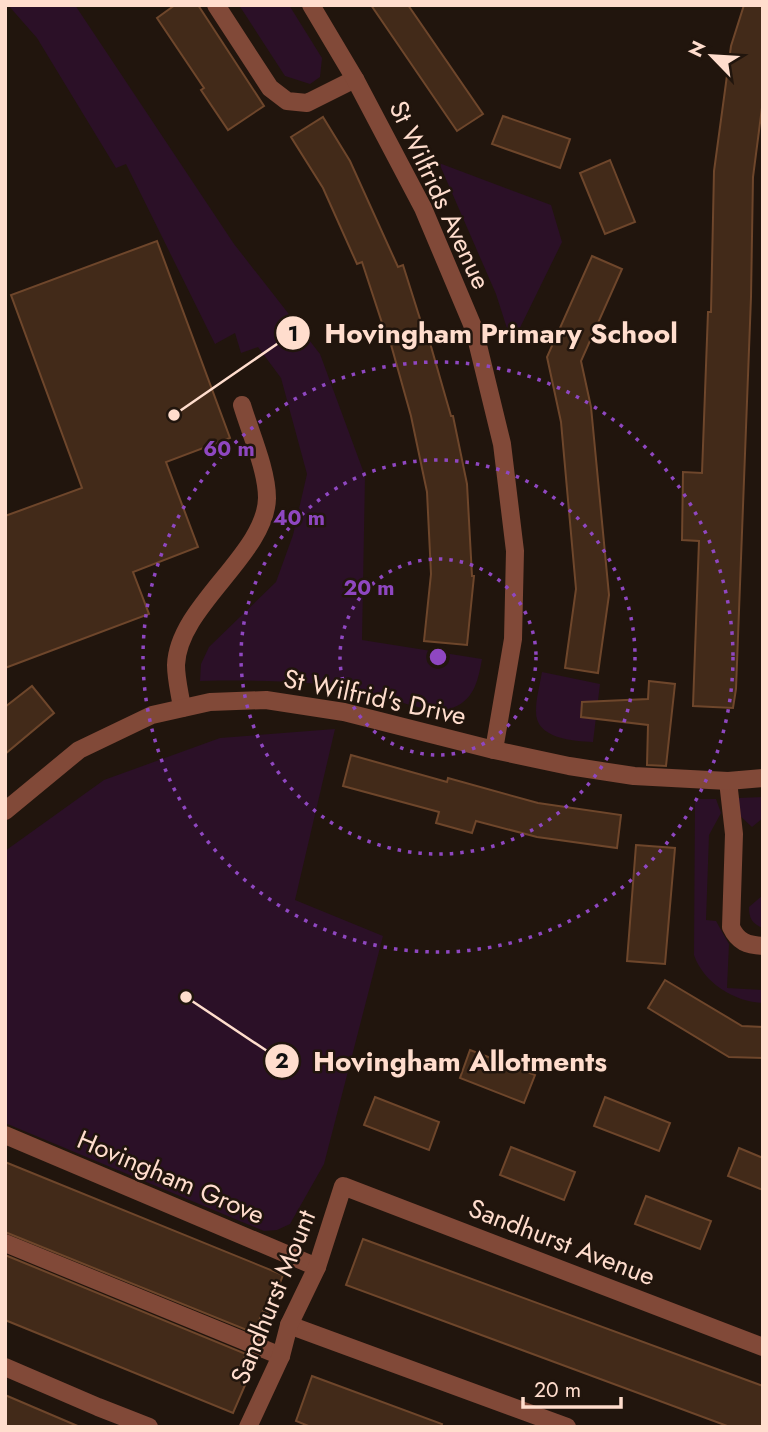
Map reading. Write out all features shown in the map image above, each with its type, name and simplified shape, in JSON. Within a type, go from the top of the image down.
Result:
[{"type":"street","points":[[216,5],[270,88],[287,101],[307,103],[355,79]]},
{"type":"street","name":"St Wilfrids Avenue","points":[[311,5],[355,79],[423,208],[474,329],[502,444],[515,551],[513,639],[494,750]]},
{"type":"street","points":[[182,708],[176,664],[185,630],[257,531],[267,501],[265,483],[242,405]]},
{"type":"street","name":"St Wilfrid's Drive","points":[[5,811],[79,750],[152,715],[210,702],[266,700],[344,712],[494,750],[634,776],[728,780],[763,778]]},
{"type":"street","points":[[728,780],[734,834],[731,928],[739,940],[763,946]]},
{"type":"street","name":"Hovingham Grove","points":[[5,1135],[317,1267]]},
{"type":"street","name":"Sandhurst Mount","points":[[248,1427],[281,1356],[289,1325],[317,1267],[343,1186]]},
{"type":"street","name":"Sandhurst Avenue","points":[[343,1186],[763,1347]]},
{"type":"street","points":[[5,1243],[281,1356]]},
{"type":"street","points":[[289,1325],[567,1427]]},
{"type":"street","points":[[5,1367],[149,1427]]},
{"type":"street","points":[[95,1427],[98,1408]]},
{"type":"shaded area","points":[[8,5],[75,5],[234,244],[320,354],[365,476],[362,640],[482,659],[473,690],[457,706],[440,710],[429,709],[361,690],[301,682],[200,681],[201,664],[209,647],[276,582],[293,535],[307,474],[281,378],[258,347],[241,353],[235,333],[215,344],[126,164],[116,168],[37,38]]},
{"type":"shaded area","points":[[239,5],[289,5],[322,58],[320,77],[310,84],[285,76]]},
{"type":"shaded area","points":[[439,163],[551,205],[562,242],[512,344],[496,294]]},
{"type":"shaded area","points":[[542,672],[600,684],[593,742],[557,737],[542,728],[536,711]]},
{"type":"shaded area","points":[[335,729],[295,900],[383,936],[324,1164],[290,1224],[277,1230],[264,1231],[5,1123],[5,851],[104,780],[220,738]]},
{"type":"shaded area","points":[[763,797],[763,818],[752,827],[738,814],[738,798]]},
{"type":"shaded area","points":[[695,799],[716,799],[721,813],[709,835],[706,920],[716,921],[729,944],[727,988],[763,990],[763,1003],[741,999],[721,989],[704,974],[694,955]]},
{"type":"shaded area","points":[[763,895],[763,928],[752,920],[749,907]]},
{"type":"building","points":[[175,5],[198,5],[264,106],[228,130],[201,90],[204,88],[157,18]]},
{"type":"building","points":[[371,5],[408,5],[483,114],[457,131]]},
{"type":"building","points":[[744,5],[763,5],[763,100],[753,177],[751,297],[736,689],[733,708],[693,706],[699,541],[682,540],[683,472],[702,473],[708,312],[711,312],[714,171],[731,46]]},
{"type":"building","points":[[503,116],[570,139],[560,168],[492,144]]},
{"type":"building","points":[[323,117],[350,161],[398,267],[403,265],[453,416],[467,484],[474,576],[467,645],[424,641],[431,574],[427,492],[411,416],[388,334],[386,335],[362,262],[357,264],[323,188],[291,137]]},
{"type":"building","points":[[610,160],[635,222],[605,234],[580,173]]},
{"type":"building","points":[[157,241],[230,438],[166,462],[198,547],[133,572],[149,614],[5,668],[5,516],[82,488],[11,295]]},
{"type":"building","points":[[592,256],[622,269],[581,361],[591,407],[609,595],[598,673],[565,668],[576,589],[561,422],[547,357]]},
{"type":"building","points":[[649,681],[675,684],[666,766],[647,765],[648,725],[581,717],[582,702],[648,699]]},
{"type":"building","points":[[32,686],[54,713],[5,754],[5,707]]},
{"type":"building","points":[[351,755],[447,782],[448,778],[538,803],[621,815],[617,848],[537,837],[476,821],[472,833],[436,823],[439,812],[343,786]]},
{"type":"building","points":[[636,845],[675,848],[665,964],[627,961]]},
{"type":"building","points":[[665,980],[742,1026],[763,1027],[763,1058],[729,1057],[648,1008]]},
{"type":"building","points":[[470,1050],[535,1075],[524,1103],[460,1078]]},
{"type":"building","points":[[375,1097],[439,1122],[429,1150],[364,1125]]},
{"type":"building","points":[[605,1097],[670,1123],[659,1151],[594,1126]]},
{"type":"building","points":[[511,1147],[575,1172],[564,1200],[500,1175]]},
{"type":"building","points":[[739,1148],[763,1158],[763,1190],[728,1176]]},
{"type":"building","points":[[5,1162],[283,1275],[268,1313],[263,1311],[254,1333],[5,1232]]},
{"type":"building","points":[[646,1196],[711,1221],[700,1249],[635,1224]]},
{"type":"building","points":[[363,1239],[763,1386],[763,1427],[730,1427],[346,1285]]},
{"type":"building","points":[[5,1255],[246,1354],[241,1365],[252,1369],[233,1413],[5,1320]]},
{"type":"building","points":[[312,1376],[442,1424],[441,1427],[311,1427],[296,1421]]},
{"type":"building","points":[[5,1395],[80,1427],[5,1427]]},
{"type":"place","name":"Hovingham Primary School","points":[[174,415]]},
{"type":"place","name":"Hovingham Allotments","points":[[186,997]]}]
